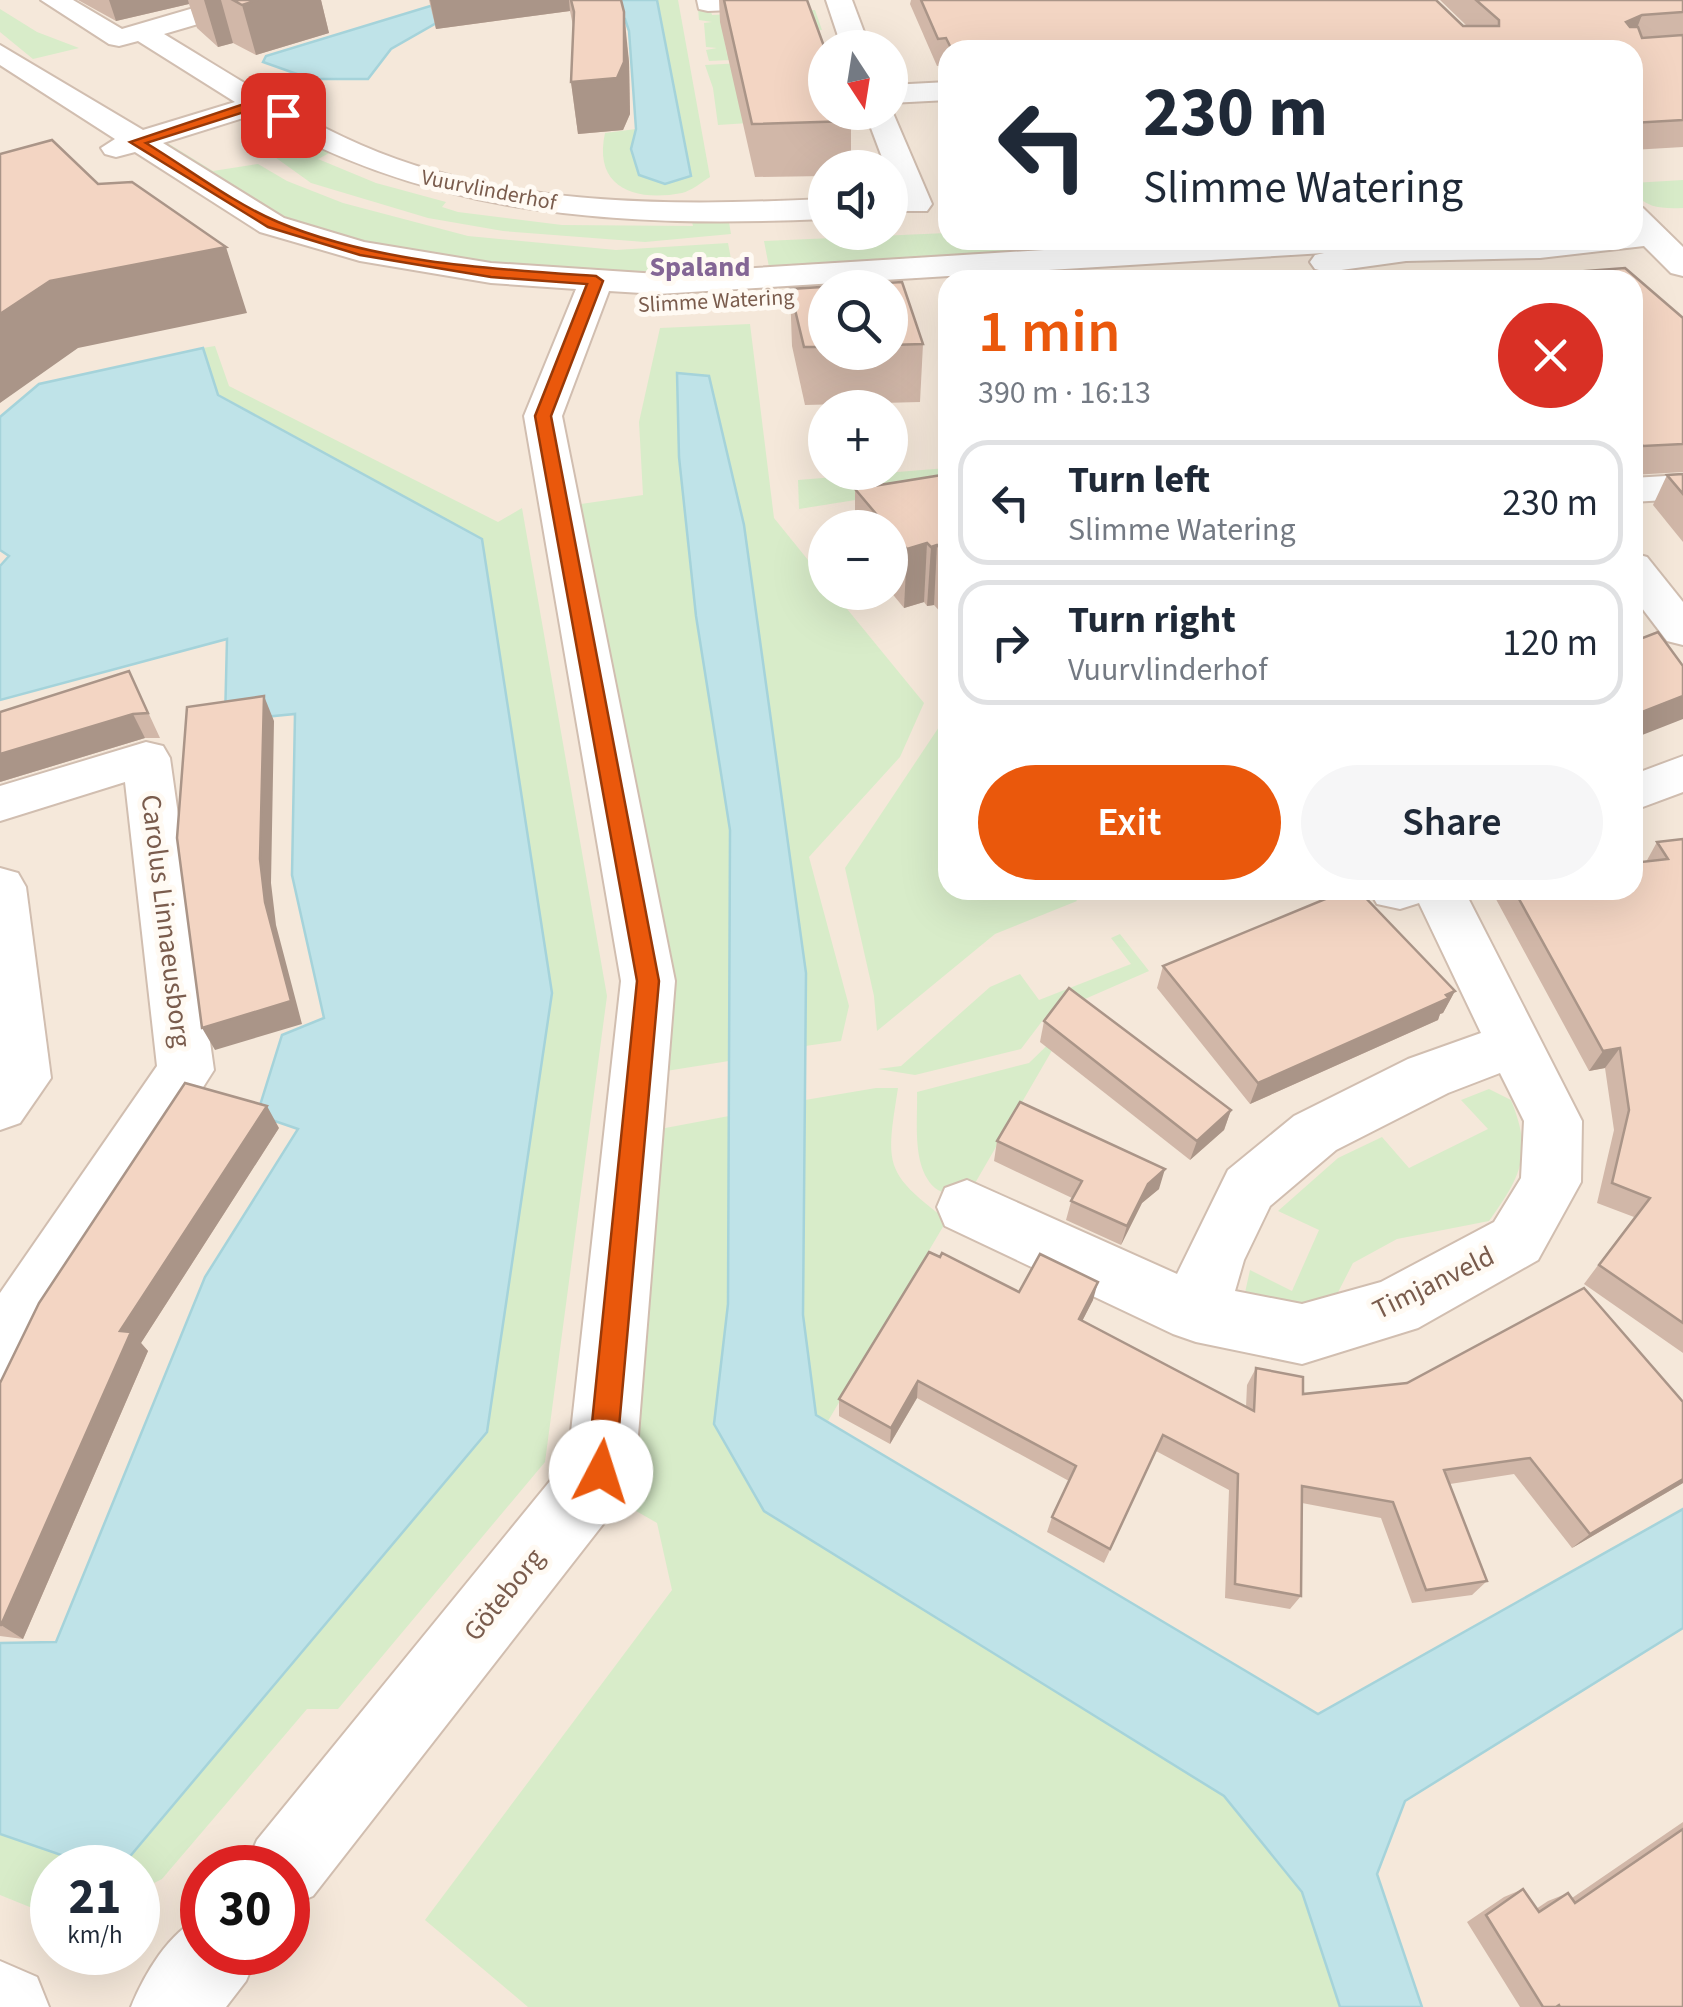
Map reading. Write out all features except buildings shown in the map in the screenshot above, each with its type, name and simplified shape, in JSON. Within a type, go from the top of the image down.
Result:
[{"type":"street","points":[[54,0],[119,38],[250,0]]},
{"type":"street","points":[[708,3],[773,0]]},
{"type":"street","points":[[840,0],[850,30]]},
{"type":"street","name":"Vuurvlinderhof","points":[[142,32],[350,152],[390,168],[472,190],[574,204],[734,212],[808,210]]},
{"type":"street","name":"Slimme Watering","points":[[0,53],[244,238],[332,266],[468,292],[592,292],[658,284],[1211,250]]},
{"type":"street","name":"Slimme Watering","points":[[0,82],[121,147]]},
{"type":"street","points":[[908,93],[938,92]]},
{"type":"street","points":[[121,147],[261,103]]},
{"type":"street","points":[[887,130],[918,204]]},
{"type":"street","points":[[1643,230],[1683,218]]},
{"type":"street","points":[[1643,230],[1683,266]]},
{"type":"street","points":[[1204,270],[1331,262],[1422,250]]},
{"type":"street","points":[[908,289],[938,287]]},
{"type":"street","name":"Slimme Watering","points":[[592,292],[612,305],[808,295]]},
{"type":"street","name":"Göteborg","points":[[303,1845],[601,1472],[648,981],[543,416],[592,292]]},
{"type":"street","points":[[1643,489],[1683,486]]},
{"type":"street","name":"Carolus Linnaeusborg","points":[[0,804],[146,758],[186,1070],[24,1312],[0,1362]]},
{"type":"street","points":[[1643,789],[1683,772]]},
{"type":"street","points":[[0,887],[22,1078],[0,1106]]},
{"type":"street","name":"Timjanveld","points":[[968,1206],[1196,1312],[1302,1334],[1395,1307],[1516,1241],[1551,1182],[1553,1122],[1516,1043],[1414,900]]},
{"type":"street","points":[[1196,1312],[1214,1257],[1249,1188],[1315,1133],[1428,1076],[1516,1043]]},
{"type":"street","points":[[173,2007],[199,1975]]},
{"type":"street","points":[[0,2003],[8,2007]]},
{"type":"shaded area","points":[[0,0],[1683,0],[1683,2007],[0,2007]]},
{"type":"green space","points":[[657,0],[678,0],[710,177],[685,192],[648,195],[621,187],[612,179],[603,152],[605,133],[636,129],[631,149],[639,175]]},
{"type":"green space","points":[[709,4],[712,15],[815,10],[822,30],[721,22],[727,54],[773,58],[709,61],[706,50],[717,48],[706,47],[704,23],[712,22],[699,20],[698,8]]},
{"type":"green space","points":[[0,9],[37,32],[79,48],[33,59],[0,32]]},
{"type":"green space","points":[[742,63],[808,102],[808,119],[718,125],[705,65]]},
{"type":"green space","points":[[166,142],[213,171],[258,164],[287,181],[343,203],[468,236],[616,250],[728,243],[734,275],[557,272],[496,267],[375,246],[266,208],[160,147]]},
{"type":"green space","points":[[296,146],[311,154],[329,148],[333,151],[318,159],[376,183],[446,202],[442,207],[458,212],[562,225],[693,226],[690,214],[728,216],[731,234],[645,242],[503,231],[428,218],[311,183],[272,155]]},
{"type":"green space","points":[[1683,180],[1683,208],[1643,201],[1643,182]]},
{"type":"green space","points":[[938,233],[938,250],[1093,250],[769,267],[764,241],[808,239],[808,250],[908,250],[908,235]]},
{"type":"green space","points":[[750,324],[774,518],[808,560],[808,610],[848,610],[924,703],[900,757],[809,857],[849,1006],[841,1041],[805,1046],[806,973],[744,525],[709,376],[677,374],[679,456],[696,616],[730,830],[729,1061],[666,1071],[574,505],[643,495],[639,422],[660,328]]},
{"type":"green space","points":[[215,346],[229,386],[498,522],[522,508],[607,996],[545,1462],[338,1709],[307,1709],[191,1845],[180,1845],[180,1858],[160,1880],[160,1845],[140,1845],[487,1432],[482,539],[218,394],[203,348]]},
{"type":"green space","points":[[938,469],[938,489],[799,509],[798,480],[808,479],[808,490],[908,490],[908,471]]},
{"type":"green space","points":[[938,728],[938,900],[1077,901],[995,934],[877,1031],[874,996],[845,868]]},
{"type":"green space","points":[[1120,934],[1149,971],[1046,1016],[1021,1049],[915,1075],[878,1069],[901,1066],[990,987],[1020,974],[1039,1000],[1131,964],[1111,938]]},
{"type":"green space","points":[[1065,1028],[967,1197],[935,1188],[927,1179],[919,1156],[917,1092],[1029,1063]]},
{"type":"green space","points":[[898,1088],[891,1151],[900,1177],[947,1220],[828,1421],[816,1415],[803,1315],[805,1100]]},
{"type":"green space","points":[[1489,1089],[1511,1100],[1522,1150],[1516,1177],[1489,1221],[1397,1239],[1353,1263],[1330,1308],[1244,1297],[1250,1270],[1292,1291],[1319,1230],[1278,1211],[1338,1158],[1382,1137],[1409,1168],[1488,1129],[1461,1100]]},
{"type":"green space","points":[[729,1116],[728,1304],[714,1424],[764,1511],[1224,1796],[1302,1892],[1340,2007],[528,2007],[425,1920],[672,1590],[657,1523],[617,1500],[660,1129]]},
{"type":"green space","points":[[0,1834],[32,1845],[30,1907],[0,1895]]},
{"type":"water","points":[[450,0],[438,22],[391,49],[368,79],[311,79],[263,62],[266,56]]},
{"type":"water","points":[[584,0],[657,0],[691,176],[665,184],[639,175],[631,149],[636,129],[629,31],[625,19]]},
{"type":"water","points":[[203,348],[218,395],[482,539],[552,993],[487,1432],[140,1845],[32,1845],[0,1834],[0,1643],[56,1642],[205,1277],[298,1129],[257,1115],[282,1035],[324,1018],[292,875],[295,714],[225,721],[227,639],[0,700],[0,566],[9,556],[0,550],[0,417],[39,384]]},
{"type":"water","points":[[677,373],[709,376],[744,525],[806,973],[803,1315],[816,1415],[1318,1714],[1683,1509],[1683,1628],[1405,1801],[1377,1874],[1422,2007],[1340,2007],[1302,1892],[1224,1796],[764,1511],[714,1424],[728,1304],[730,830],[696,616],[679,457]]},
{"type":"district","name":"Spaland","points":[[700,266]]},
{"type":"route","points":[[283,115],[261,103],[136,142],[272,224],[360,251],[491,273],[596,281],[543,416],[648,981],[601,1472]]}]
